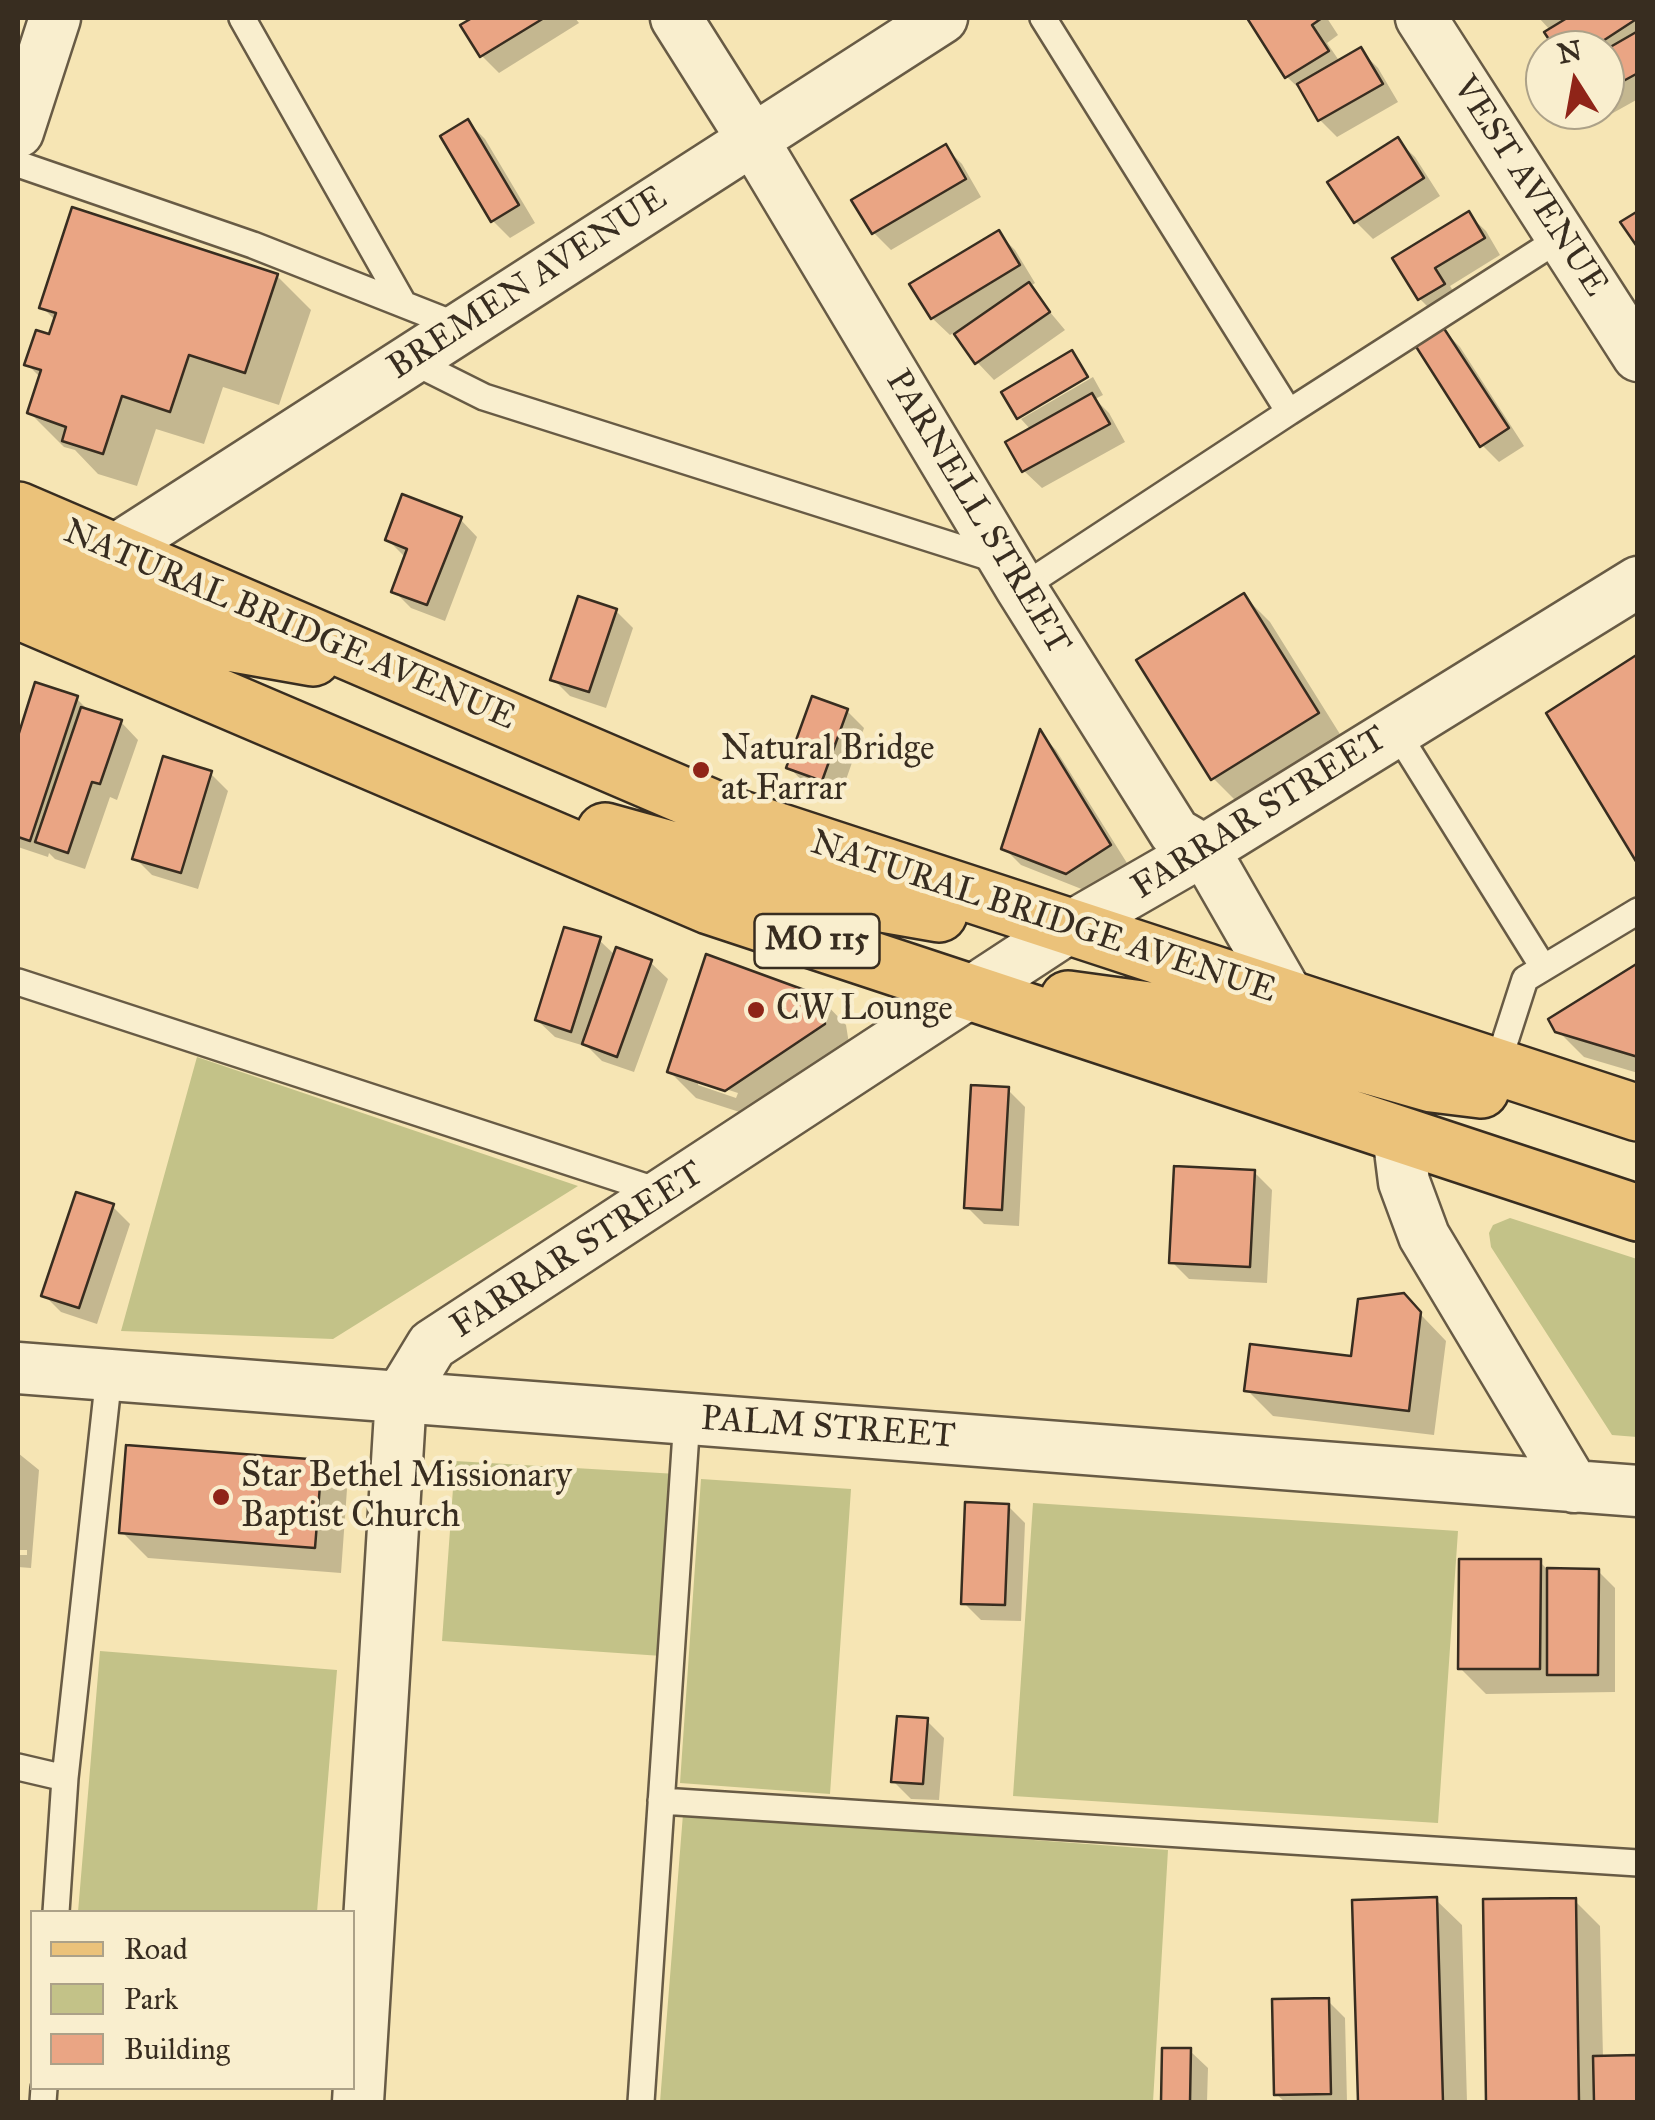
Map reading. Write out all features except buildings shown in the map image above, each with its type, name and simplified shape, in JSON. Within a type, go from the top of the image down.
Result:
[{"type":"main road","name":"NATURAL BRIDGE AVENUE","points":[[18,510],[729,815],[1618,1106]]},
{"type":"main road","points":[[18,560],[228,644],[399,673]]},
{"type":"main road","name":"MO 115","points":[[18,611],[708,906],[1638,1214]]},
{"type":"main road","points":[[465,802],[611,832],[847,898],[968,919],[1070,927]]},
{"type":"main road","points":[[971,992],[1112,1003],[1192,1016],[1432,1084],[1618,1106]]},
{"type":"street","points":[[18,132],[55,18]]},
{"type":"street","name":"PARNELL STREET","points":[[676,18],[1013,575],[1175,833],[1204,850],[1289,998]]},
{"type":"street","name":"BREMEN AVENUE","points":[[115,550],[942,18]]},
{"type":"street","name":"VEST AVENUE","points":[[1420,18],[1638,356]]},
{"type":"street","name":"FARRAR STREET","points":[[401,1396],[432,1345],[1070,927],[1204,850],[1638,582]]},
{"type":"street","points":[[1398,1134],[1404,1182],[1424,1236],[1574,1487]]},
{"type":"street","name":"PALM STREET","points":[[18,1368],[1638,1492]]},
{"type":"street","points":[[358,2102],[401,1396]]},
{"type":"lane","points":[[242,18],[402,303]]},
{"type":"lane","points":[[1043,18],[1289,412]]},
{"type":"lane","points":[[18,164],[253,245],[462,327]]},
{"type":"lane","points":[[410,360],[484,398],[1013,575],[1289,412],[1562,237]]},
{"type":"lane","points":[[1396,731],[1543,967]]},
{"type":"lane","points":[[1497,1066],[1525,978],[1638,911]]},
{"type":"lane","points":[[18,982],[666,1194]]},
{"type":"lane","points":[[56,1910],[65,1778],[109,1375]]},
{"type":"lane","points":[[641,2102],[687,1418]]},
{"type":"lane","points":[[18,1768],[65,1778]]},
{"type":"lane","points":[[661,1801],[1638,1863]]},
{"type":"green space","points":[[197,1057],[578,1186],[333,1339],[121,1331]]},
{"type":"green space","points":[[1510,1218],[1637,1259],[1637,1437],[1612,1435],[1491,1247],[1489,1233],[1493,1225]]},
{"type":"green space","points":[[455,1461],[677,1474],[662,1656],[442,1641]]},
{"type":"green space","points":[[701,1479],[851,1489],[830,1794],[680,1783]]},
{"type":"green space","points":[[1033,1503],[1458,1531],[1438,1823],[1013,1796]]},
{"type":"green space","points":[[100,1651],[337,1670],[317,1910],[78,1910]]},
{"type":"green space","points":[[683,1814],[1168,1850],[1153,2102],[660,2102]]},
{"type":"place","name":"Natural Bridge at Farrar","points":[[701,770]]},
{"type":"place","name":"CW Lounge","points":[[756,1010]]},
{"type":"place","name":"Star Bethel Missionary Baptist Church","points":[[221,1497]]}]
